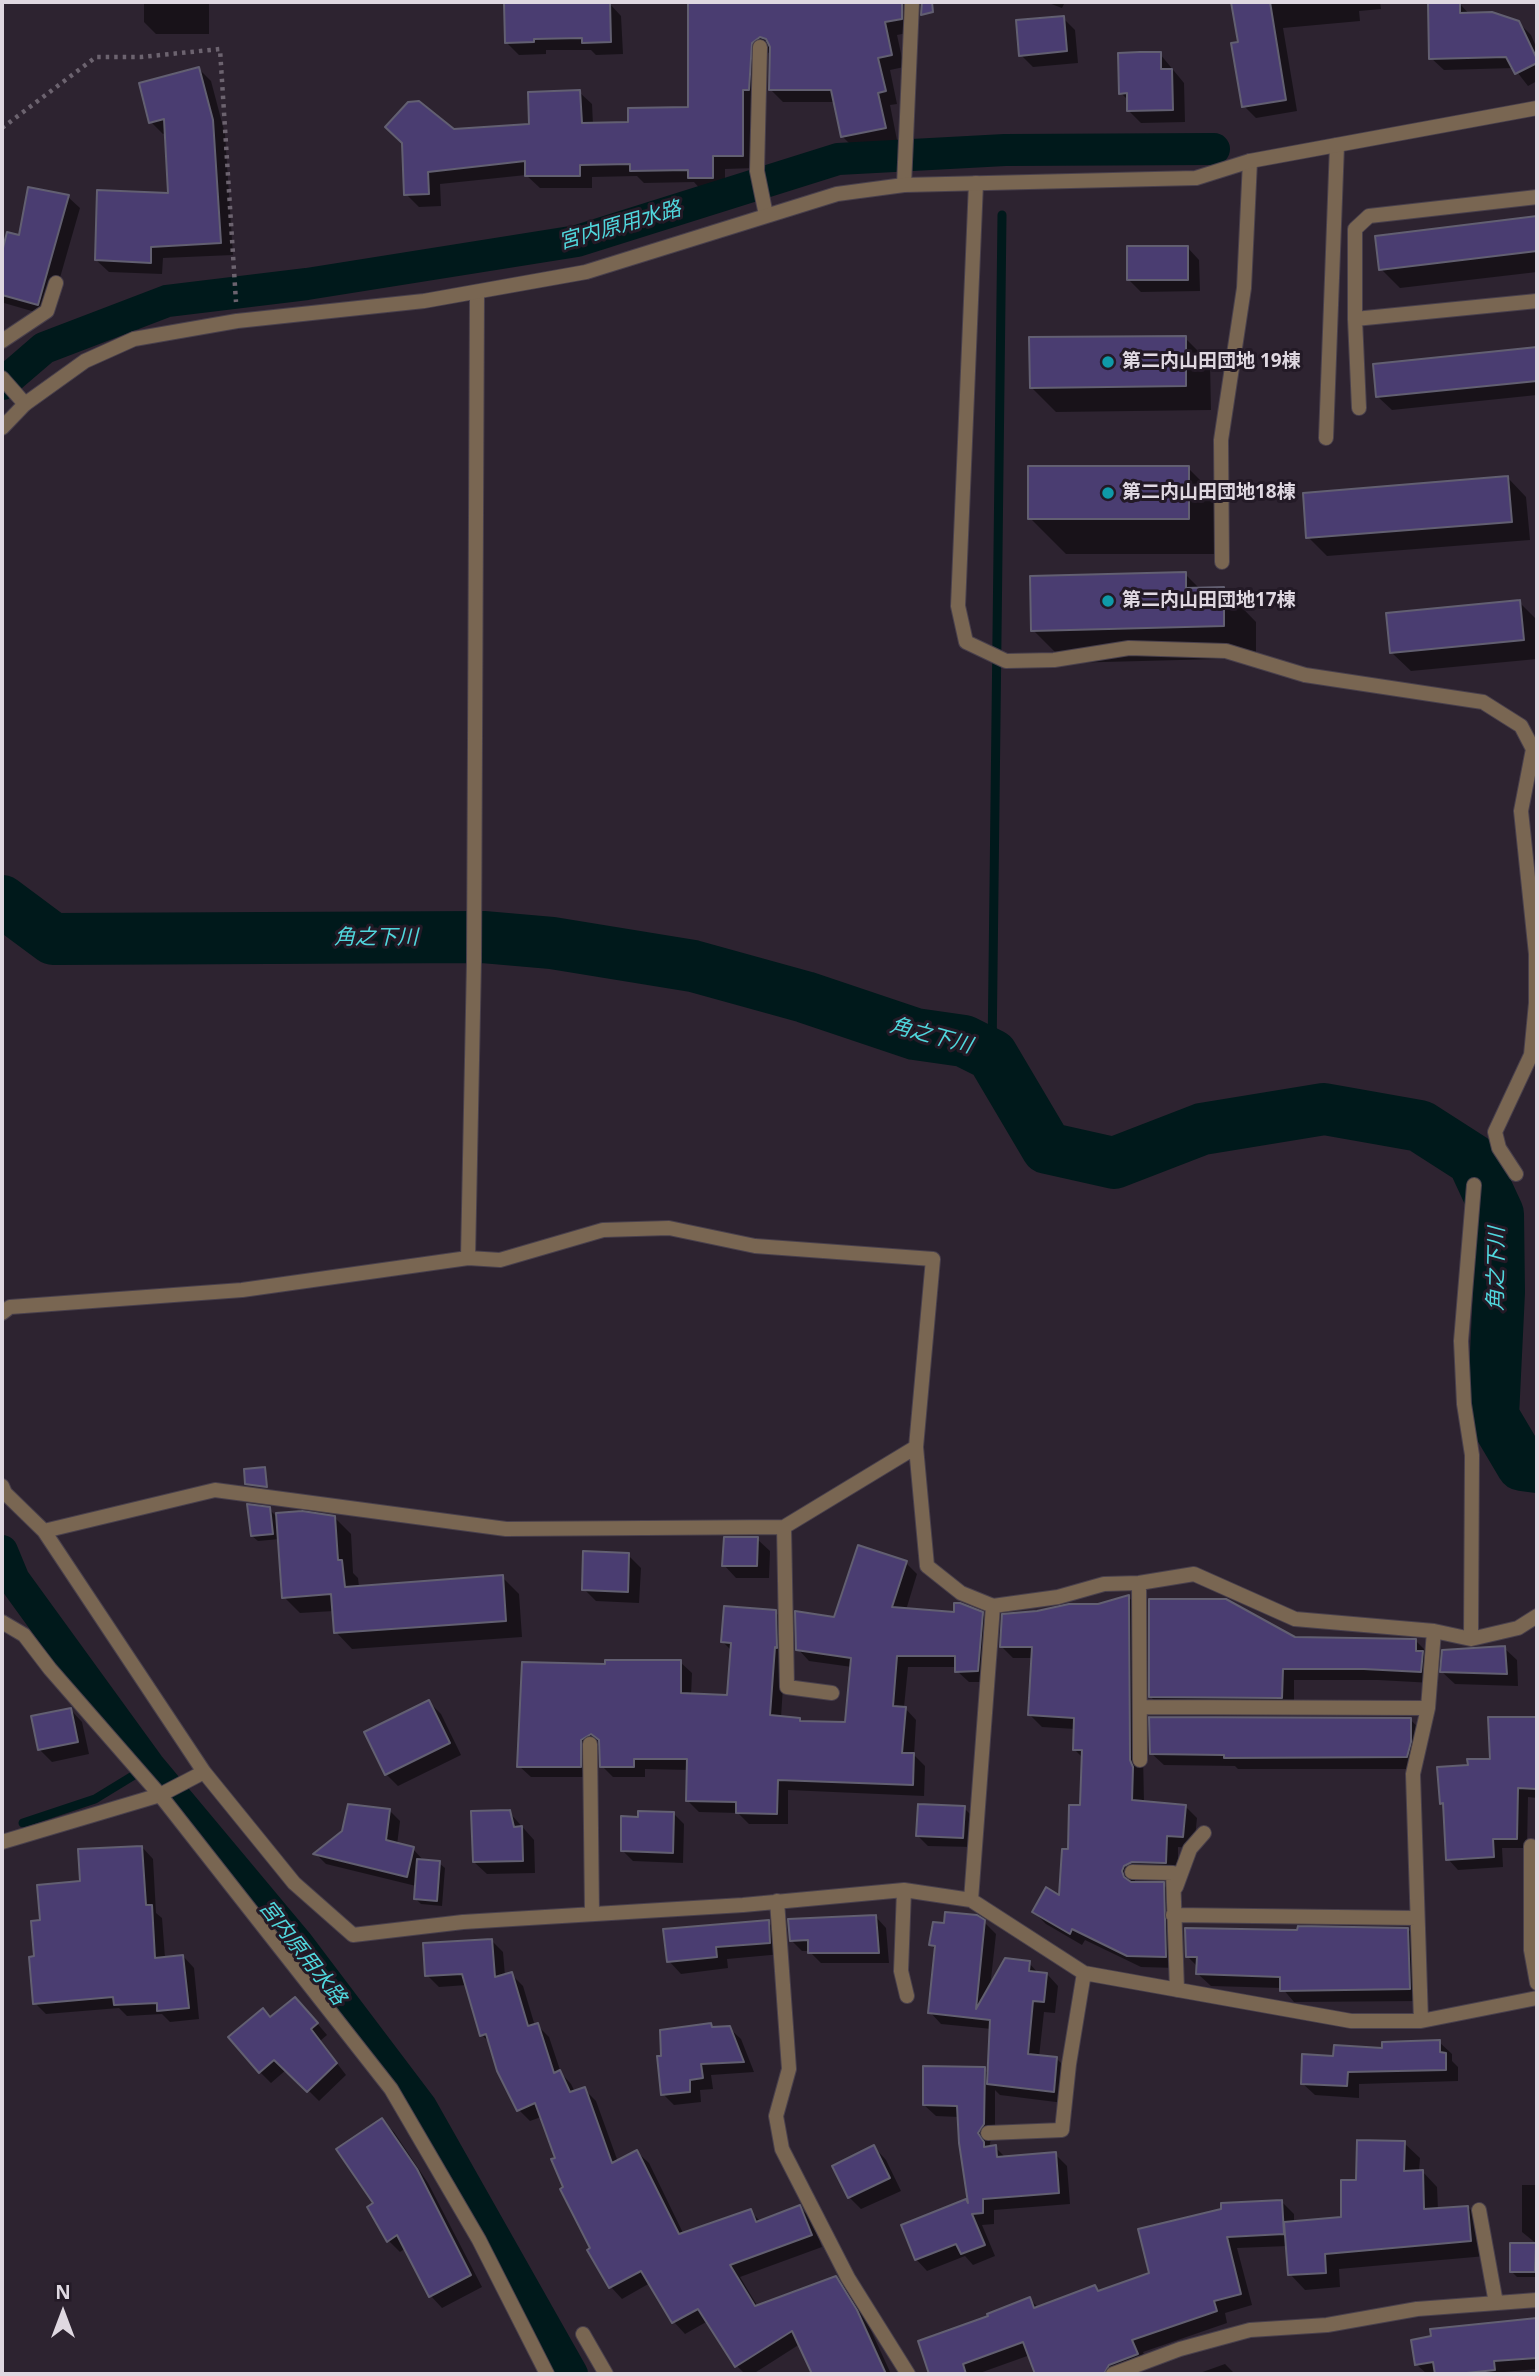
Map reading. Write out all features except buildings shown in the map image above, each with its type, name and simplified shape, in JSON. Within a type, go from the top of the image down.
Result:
[{"type":"street","points":[[904,178],[912,2]]},
{"type":"street","points":[[760,47],[757,171],[764,208]]},
{"type":"street","points":[[2,428],[20,398],[85,361],[134,339],[237,320],[424,301],[586,272],[764,208],[904,178],[976,183],[1196,177],[1250,161],[1537,108]]},
{"type":"street","points":[[1326,438],[1337,145]]},
{"type":"street","points":[[1222,562],[1221,440],[1244,288],[1250,161]]},
{"type":"street","points":[[976,183],[958,607],[966,642],[1006,661],[1054,660],[1129,648],[1226,651],[1305,674],[1483,702],[1521,726],[1533,750],[1521,811],[1536,954],[1536,1003],[1531,1055],[1495,1132],[1499,1148],[1516,1174]]},
{"type":"street","points":[[1359,408],[1355,229],[1369,216],[1537,197]]},
{"type":"street","points":[[2,341],[47,311],[56,283]]},
{"type":"street","points":[[468,1258],[474,961],[477,293]]},
{"type":"street","points":[[1355,319],[1537,301]]},
{"type":"street","points":[[2,378],[20,398]]},
{"type":"street","points":[[1471,1639],[1472,1455],[1464,1404],[1461,1341],[1474,1185]]},
{"type":"street","points":[[2,1313],[10,1307],[242,1290],[468,1258],[500,1260],[603,1230],[669,1228],[755,1245],[933,1259],[916,1447],[927,1566],[961,1593],[993,1606],[1058,1597],[1104,1584],[1139,1583],[1194,1574],[1295,1619],[1434,1631],[1471,1639],[1518,1628],[1537,1616]]},
{"type":"street","points":[[44,1531],[215,1490],[506,1528],[784,1527],[916,1447]]},
{"type":"street","points":[[2,1486],[5,1493],[44,1531],[203,1773],[294,1883],[353,1935],[463,1922],[904,1891],[971,1900],[1084,1973],[1351,2021],[1421,2021],[1537,1998]]},
{"type":"street","points":[[784,1527],[787,1687],[832,1693]]},
{"type":"street","points":[[1139,1583],[1140,1760]]},
{"type":"street","points":[[971,1900],[993,1606]]},
{"type":"street","points":[[2,1622],[24,1635],[50,1669],[157,1791],[391,2089],[479,2240],[547,2374]]},
{"type":"street","points":[[1421,2021],[1413,1774],[1428,1707],[1434,1631]]},
{"type":"street","points":[[1141,1707],[1428,1707]]},
{"type":"street","points":[[590,1744],[592,1913]]},
{"type":"street","points":[[2,1842],[203,1773]]},
{"type":"street","points":[[1173,1895],[1190,1849],[1204,1833]]},
{"type":"street","points":[[1531,1846],[1531,1950],[1537,1983]]},
{"type":"street","points":[[1132,1872],[1173,1873],[1177,1990]]},
{"type":"street","points":[[904,1891],[901,1971],[907,1996]]},
{"type":"street","points":[[777,1901],[789,2069],[776,2116],[782,2149],[848,2278],[908,2374]]},
{"type":"street","points":[[1173,1915],[1417,1918]]},
{"type":"street","points":[[988,2133],[1062,2130],[1069,2064],[1084,1973]]},
{"type":"street","points":[[1479,2210],[1496,2303]]},
{"type":"street","points":[[1113,2374],[1250,2330],[1327,2325],[1417,2309],[1537,2300]]},
{"type":"street","points":[[583,2334],[606,2374]]},
{"type":"path","points":[[2,128],[96,57],[141,57],[220,49],[236,301]]},
{"type":"waterway","name":"宮内原用水路","points":[[2,384],[44,348],[167,301],[307,284],[577,241],[838,159],[1005,150],[1214,149]]},
{"type":"waterway","points":[[1004,159],[1005,150]]},
{"type":"waterway","points":[[992,1055],[1002,215]]},
{"type":"waterway","name":"角之下川","points":[[2,901],[53,939],[483,937],[552,943],[693,966],[805,997],[915,1034],[964,1041],[992,1055],[1047,1148],[1114,1163],[1202,1129],[1324,1109],[1420,1126],[1473,1160],[1498,1214],[1499,1292],[1493,1416],[1522,1465],[1537,1467]]},
{"type":"waterway","name":"宮内原用水路","points":[[2,1551],[14,1580],[149,1766],[297,1943],[421,2107],[572,2374]]},
{"type":"waterway","points":[[23,1823],[95,1799],[149,1766]]},
{"type":"place","name":"第二内山田団地 19棟","points":[[1108,362]]},
{"type":"place","name":"第二内山田団地18棟","points":[[1108,493]]},
{"type":"place","name":"第二内山田団地17棟","points":[[1108,601]]}]
